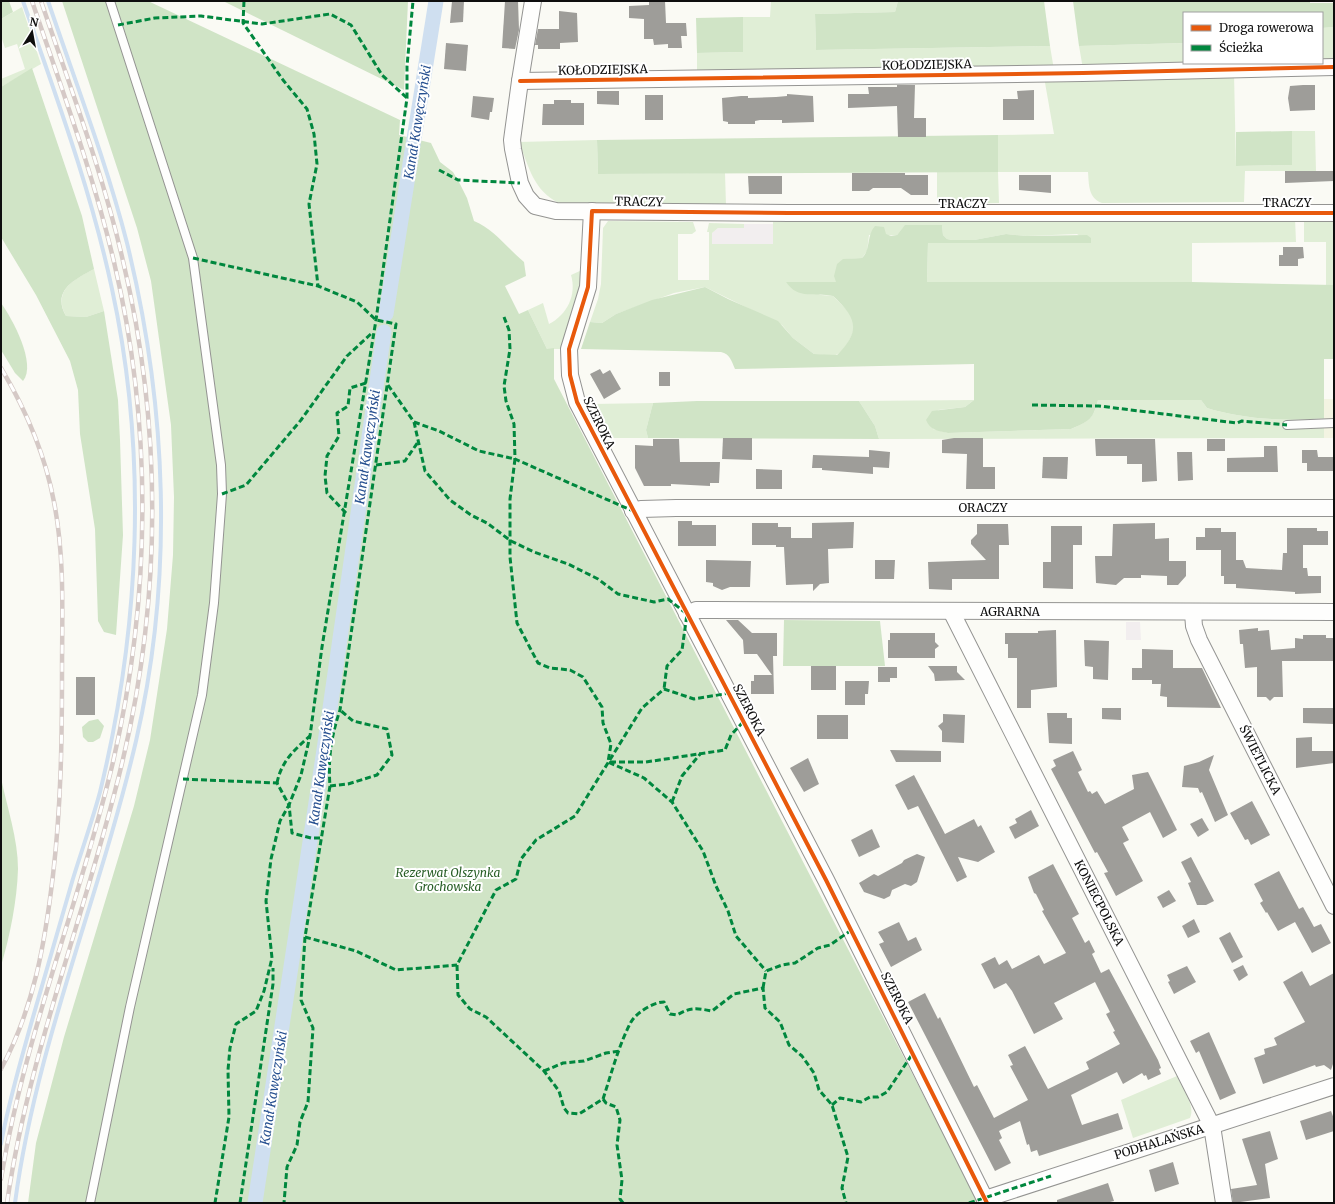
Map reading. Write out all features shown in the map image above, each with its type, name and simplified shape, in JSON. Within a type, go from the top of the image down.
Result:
[{"type":"street","points":[[533,1],[512,140],[518,175],[526,196],[536,206],[556,210],[592,211]]},
{"type":"street","name":"KOŁODZIEJSKA","points":[[520,81],[1083,73],[1334,67]]},
{"type":"street","name":"TRACZY","points":[[592,211],[789,213],[1334,213]]},
{"type":"street","name":"SZEROKA","points":[[592,211],[588,287],[571,341],[570,375],[577,402],[687,614],[730,693],[896,1019],[986,1201]]},
{"type":"street","name":"ORACZY","points":[[633,511],[641,508],[1334,508]]},
{"type":"street","name":"AGRARNA","points":[[687,614],[696,610],[1193,613],[1334,612]]},
{"type":"street","name":"KONIECPOLSKA","points":[[951,611],[1212,1126],[1224,1203]]},
{"type":"street","name":"ŚWIETLICKA","points":[[1193,613],[1194,626],[1199,640],[1334,906]]},
{"type":"street","name":"PODHALAŃSKA","points":[[986,1201],[1334,1086]]},
{"type":"lane","points":[[90,1203],[130,1007],[202,695],[214,603],[222,494],[221,465],[193,258],[110,1]]},
{"type":"lane","points":[[1288,425],[1334,423]]},
{"type":"shaded area","points":[[744,224],[773,224],[773,244],[712,244],[712,233],[718,228],[743,228]]},
{"type":"shaded area","points":[[1126,622],[1140,622],[1141,640],[1126,640]]},
{"type":"green space","points":[[1,1],[9,1],[13,12],[1,19]]},
{"type":"green space","name":"Rezerwat Olszynka Grochowska","points":[[62,1],[148,1],[400,120],[399,135],[431,143],[440,162],[453,172],[467,198],[474,221],[495,234],[524,262],[526,276],[505,286],[519,314],[528,310],[547,349],[554,348],[554,379],[979,1203],[28,1203],[36,1143],[64,1037],[134,806],[150,740],[167,629],[173,555],[174,497],[171,425],[151,281],[137,228]]},
{"type":"green space","points":[[223,1],[408,1],[404,90]]},
{"type":"green space","points":[[771,1],[898,1],[895,12],[815,14],[816,50],[1050,46],[1054,70],[697,74],[697,53],[743,52],[743,17],[770,17]]},
{"type":"green space","points":[[898,1],[1044,1],[1050,46],[816,50],[815,14],[895,12]]},
{"type":"green space","points":[[1073,1],[1310,1],[1310,3],[1334,3],[1334,27],[1323,28],[1323,12],[1183,12],[1183,43],[1079,46]]},
{"type":"green space","points":[[22,7],[41,64],[1,87],[1,79],[25,69],[17,44],[5,48],[1,36],[1,19]]},
{"type":"green space","points":[[743,17],[743,52],[697,53],[696,18]]},
{"type":"green space","points":[[1334,27],[1334,64],[1083,69],[1079,46],[1183,43],[1183,64],[1323,64],[1323,28]]},
{"type":"green space","points":[[32,68],[82,216],[94,269],[73,281],[68,286],[62,299],[62,307],[66,316],[86,317],[104,311],[118,400],[123,535],[116,635],[104,632],[98,621],[95,529],[80,434],[78,390],[70,361],[36,295],[1,237],[1,87]]},
{"type":"green space","points":[[1234,73],[1236,166],[1292,165],[1292,131],[1315,131],[1316,171],[1245,171],[1244,202],[1102,203],[1094,198],[1090,190],[1088,172],[998,172],[998,135],[1054,134],[1044,77]]},
{"type":"green space","points":[[1292,131],[1292,165],[1236,166],[1236,132]]},
{"type":"green space","points":[[998,135],[998,172],[598,174],[597,140]]},
{"type":"green space","points":[[597,140],[598,174],[725,173],[726,205],[559,203],[543,192],[538,185],[529,169],[519,142]]},
{"type":"green space","points":[[937,172],[998,172],[999,203],[937,204]]},
{"type":"green space","points":[[1295,218],[1296,242],[1192,243],[1192,282],[927,282],[928,243],[1090,243],[1077,234],[1027,236],[1006,234],[974,240],[952,240],[947,239],[943,235],[942,225],[903,228],[897,235],[869,235],[867,251],[862,258],[847,259],[836,282],[786,282],[821,295],[833,296],[853,318],[854,328],[850,340],[838,354],[834,356],[814,354],[793,338],[782,325],[705,287],[674,293],[616,314],[602,323],[590,322],[598,299],[601,284],[603,228],[608,221],[693,222],[696,231],[692,234],[678,234],[678,280],[709,280],[709,232],[707,232],[709,223],[744,224],[744,228],[718,228],[712,233],[712,244],[773,244],[773,222]]},
{"type":"green space","points":[[1304,219],[1334,219],[1334,285],[1326,285],[1326,242],[1304,242]]},
{"type":"green space","points":[[905,225],[942,225],[943,235],[947,239],[952,240],[974,240],[1006,234],[1027,236],[1087,235],[1091,238],[1091,243],[928,243],[927,282],[1192,282],[1334,285],[1334,359],[1324,359],[1324,418],[1296,420],[1265,419],[1235,415],[1207,408],[1201,400],[1098,400],[1090,419],[1071,429],[948,433],[932,428],[926,420],[932,411],[965,407],[974,400],[974,364],[735,369],[728,356],[721,352],[581,349],[590,322],[602,323],[616,314],[652,300],[705,287],[778,321],[793,338],[814,354],[837,355],[850,339],[853,332],[851,318],[847,311],[833,296],[801,293],[791,288],[786,282],[836,282],[834,276],[837,264],[843,259],[862,258],[865,255],[870,234],[875,226],[884,227],[886,234],[891,236],[897,235]]},
{"type":"green space","points":[[94,269],[104,311],[86,317],[66,316],[62,307],[64,292],[73,281]]},
{"type":"green space","points":[[582,270],[581,287],[560,349],[547,349],[528,310],[543,303],[549,324],[555,320],[561,315],[569,304],[573,290],[571,275]]},
{"type":"green space","points":[[1,303],[11,319],[25,353],[27,373],[23,381],[15,373],[1,350]]},
{"type":"green space","points":[[1324,399],[1334,399],[1334,438],[1324,438]]},
{"type":"green space","points":[[974,400],[965,407],[938,410],[933,429],[948,433],[1071,429],[1089,419],[1098,400],[1201,400],[1207,408],[1235,415],[1265,419],[1296,420],[1324,418],[1324,438],[879,439],[875,426],[859,401]]},
{"type":"green space","points":[[697,401],[859,401],[875,426],[879,439],[648,438],[646,430],[653,403]]},
{"type":"green space","points":[[653,403],[646,430],[648,438],[608,438],[592,404]]},
{"type":"green space","points":[[784,620],[880,621],[885,666],[783,666]]},
{"type":"green space","points":[[98,719],[104,726],[100,738],[93,742],[88,742],[83,737],[82,727],[89,721]]},
{"type":"green space","points":[[1,778],[14,835],[18,858],[18,869],[12,918],[1,966]]},
{"type":"green space","points":[[1177,1076],[1190,1103],[1190,1118],[1133,1138],[1121,1100]]},
{"type":"building","points":[[452,1],[464,1],[463,22],[450,23]]},
{"type":"building","points":[[505,1],[518,1],[519,30],[515,49],[502,48]]},
{"type":"building","points":[[649,1],[665,1],[666,23],[686,23],[687,36],[681,36],[682,48],[668,48],[668,44],[654,45],[653,39],[644,39],[644,19],[629,18],[629,6],[649,5]]},
{"type":"building","points":[[559,11],[577,13],[578,42],[560,43],[560,49],[538,49],[538,45],[535,45],[538,29],[559,29]]},
{"type":"building","points":[[446,43],[468,45],[466,71],[444,69]]},
{"type":"building","points":[[897,85],[915,85],[914,118],[926,118],[926,137],[898,137],[897,106],[848,108],[848,94],[869,94],[868,87],[897,87]]},
{"type":"building","points":[[1315,85],[1315,110],[1290,111],[1288,98],[1290,86]]},
{"type":"building","points":[[1034,90],[1034,120],[1003,120],[1003,99],[1018,99],[1017,91]]},
{"type":"building","points":[[597,91],[619,91],[619,105],[597,104]]},
{"type":"building","points":[[787,94],[813,96],[814,122],[782,123],[782,120],[760,120],[755,121],[755,124],[728,124],[728,122],[723,121],[722,98],[741,96],[748,96],[748,98],[776,97],[787,96]]},
{"type":"building","points":[[645,95],[663,95],[663,120],[645,120]]},
{"type":"building","points":[[473,96],[494,98],[489,120],[471,117]]},
{"type":"building","points":[[554,100],[571,100],[571,103],[584,103],[584,125],[542,125],[543,104],[554,104]]},
{"type":"building","points":[[1285,171],[1334,171],[1334,181],[1285,183]]},
{"type":"building","points":[[852,173],[905,173],[905,175],[928,175],[928,195],[911,195],[901,188],[873,188],[869,191],[852,191]]},
{"type":"building","points":[[1019,175],[1051,175],[1051,193],[1019,190]]},
{"type":"building","points":[[748,176],[782,176],[782,194],[749,194]]},
{"type":"building","points":[[1283,247],[1303,247],[1304,258],[1298,259],[1298,266],[1279,266],[1279,255],[1283,255]]},
{"type":"building","points":[[600,369],[603,374],[610,370],[621,389],[604,399],[590,374]]},
{"type":"building","points":[[659,372],[670,372],[670,386],[659,386]]},
{"type":"building","points":[[723,438],[752,438],[752,460],[722,459]]},
{"type":"building","points":[[954,438],[983,438],[983,467],[995,467],[995,489],[966,489],[967,454],[942,453],[942,440]]},
{"type":"building","points":[[653,439],[679,439],[680,462],[720,462],[719,483],[710,483],[710,486],[671,484],[671,486],[644,486],[635,468],[635,445],[653,446]]},
{"type":"building","points":[[1095,439],[1155,439],[1157,481],[1142,482],[1142,464],[1127,464],[1127,456],[1096,456]]},
{"type":"building","points":[[1207,439],[1225,439],[1225,451],[1207,451]]},
{"type":"building","points":[[1264,446],[1277,446],[1278,472],[1227,472],[1227,458],[1264,457]]},
{"type":"building","points":[[869,450],[890,452],[889,468],[873,467],[873,474],[812,468],[813,455],[869,457]]},
{"type":"building","points":[[1302,450],[1317,450],[1318,457],[1334,457],[1334,471],[1307,471],[1307,463],[1302,463]]},
{"type":"building","points":[[1177,452],[1192,452],[1193,480],[1178,481]]},
{"type":"building","points":[[1043,457],[1068,457],[1067,479],[1042,478]]},
{"type":"building","points":[[756,469],[782,470],[782,489],[756,489]]},
{"type":"building","points":[[678,521],[692,521],[692,525],[716,525],[716,546],[678,546]]},
{"type":"building","points":[[854,522],[853,548],[828,549],[829,583],[820,584],[813,591],[813,584],[786,585],[784,547],[776,547],[776,545],[752,545],[752,523],[778,523],[778,527],[791,527],[791,538],[812,538],[812,523]]},
{"type":"building","points":[[1155,523],[1155,539],[1169,538],[1169,561],[1186,561],[1186,576],[1178,585],[1167,585],[1167,576],[1141,575],[1141,578],[1124,578],[1116,585],[1096,583],[1095,556],[1112,556],[1113,524]]},
{"type":"building","points":[[977,524],[1008,524],[1009,545],[999,545],[999,579],[952,579],[952,590],[929,589],[928,562],[986,560],[971,544],[971,540],[977,534]]},
{"type":"building","points":[[1051,526],[1082,526],[1082,545],[1073,545],[1073,589],[1043,588],[1043,562],[1051,562]]},
{"type":"building","points":[[1205,528],[1221,528],[1221,532],[1236,532],[1236,560],[1243,560],[1246,568],[1282,570],[1283,553],[1287,553],[1287,528],[1317,528],[1317,531],[1328,531],[1328,545],[1303,545],[1303,568],[1307,568],[1308,576],[1321,576],[1321,593],[1295,594],[1295,592],[1236,588],[1236,584],[1224,584],[1224,576],[1221,576],[1221,550],[1196,550],[1196,537],[1205,537]]},
{"type":"building","points":[[706,560],[751,561],[750,587],[730,587],[722,590],[713,586],[713,583],[706,582]]},
{"type":"building","points":[[875,560],[895,560],[894,579],[875,579]]},
{"type":"building","points":[[726,620],[738,620],[752,633],[777,633],[777,656],[773,656],[774,694],[751,694],[751,681],[754,681],[754,675],[772,675],[757,654],[744,654],[743,640]]},
{"type":"building","points":[[1258,628],[1258,631],[1269,630],[1271,650],[1295,648],[1295,638],[1303,639],[1303,635],[1326,635],[1326,638],[1334,638],[1334,661],[1282,661],[1283,697],[1274,697],[1270,701],[1266,697],[1257,697],[1257,667],[1245,668],[1243,644],[1240,644],[1239,630]]},
{"type":"building","points":[[1056,630],[1057,687],[1031,690],[1031,708],[1017,708],[1017,658],[1008,658],[1008,644],[1005,644],[1005,633],[1038,633],[1038,631]]},
{"type":"building","points":[[890,633],[935,633],[935,642],[939,646],[935,649],[935,658],[888,658],[888,640],[890,640]]},
{"type":"building","points":[[1084,640],[1109,641],[1108,680],[1093,679],[1093,667],[1085,666]]},
{"type":"building","points":[[1142,649],[1173,650],[1173,668],[1202,668],[1221,708],[1167,707],[1167,697],[1160,696],[1161,684],[1152,684],[1152,680],[1132,680],[1132,668],[1142,668]]},
{"type":"building","points":[[811,666],[836,666],[836,690],[811,690]]},
{"type":"building","points":[[928,666],[957,666],[957,672],[965,680],[935,681],[934,674]]},
{"type":"building","points":[[878,667],[897,667],[897,678],[890,678],[890,682],[878,682]]},
{"type":"building","points":[[76,677],[95,677],[95,715],[76,715]]},
{"type":"building","points":[[845,681],[869,681],[868,694],[865,694],[865,705],[845,705]]},
{"type":"building","points":[[1102,708],[1121,708],[1121,720],[1102,719]]},
{"type":"building","points":[[1303,708],[1334,708],[1334,724],[1303,723]]},
{"type":"building","points":[[1047,713],[1067,713],[1067,718],[1072,718],[1072,744],[1049,743]]},
{"type":"building","points":[[943,714],[965,715],[964,743],[942,742],[942,731],[938,726],[943,722]]},
{"type":"building","points":[[817,715],[848,715],[848,739],[817,739]]},
{"type":"building","points":[[1312,737],[1312,751],[1334,751],[1334,763],[1296,768],[1296,738]]},
{"type":"building","points":[[890,750],[941,751],[941,762],[896,762]]},
{"type":"building","points":[[1073,751],[1082,770],[1078,772],[1088,792],[1090,791],[1092,794],[1097,791],[1105,804],[1134,789],[1132,775],[1148,772],[1177,830],[1163,838],[1150,812],[1122,827],[1129,840],[1123,843],[1143,881],[1116,896],[1104,873],[1108,872],[1097,852],[1095,853],[1051,769],[1056,766],[1053,760]]},
{"type":"building","points":[[1214,755],[1209,770],[1228,815],[1215,822],[1202,792],[1200,793],[1198,788],[1182,787],[1184,766],[1199,762]]},
{"type":"building","points":[[808,758],[819,784],[804,792],[790,768]]},
{"type":"building","points":[[914,775],[945,834],[974,819],[978,827],[981,825],[995,852],[978,862],[958,857],[967,877],[957,882],[918,806],[908,810],[895,785]]},
{"type":"building","points":[[1252,801],[1270,835],[1251,845],[1248,839],[1245,840],[1230,813]]},
{"type":"building","points":[[1031,810],[1039,826],[1015,839],[1009,827],[1017,823],[1015,819]]},
{"type":"building","points":[[1202,818],[1209,830],[1198,837],[1190,824]]},
{"type":"building","points":[[872,829],[880,847],[859,857],[851,840]]},
{"type":"building","points":[[917,854],[925,857],[917,882],[911,886],[905,884],[892,890],[890,896],[884,899],[864,892],[859,883],[874,874],[878,876]]},
{"type":"building","points":[[1191,857],[1214,901],[1206,905],[1197,905],[1188,883],[1191,882],[1181,862]]},
{"type":"building","points":[[1053,864],[1079,914],[1072,918],[1085,943],[1089,940],[1095,952],[1092,954],[1101,973],[1109,969],[1158,1060],[1161,1068],[1159,1069],[1161,1074],[1148,1080],[1146,1075],[1144,1076],[1142,1073],[1123,1084],[1117,1072],[1071,1095],[1082,1125],[1118,1113],[1123,1129],[1039,1156],[1037,1150],[1031,1152],[1029,1144],[1027,1145],[1020,1121],[999,1131],[1002,1138],[999,1140],[1011,1163],[995,1171],[908,1002],[925,993],[938,1019],[940,1017],[974,1087],[977,1085],[994,1118],[1028,1100],[1010,1066],[1013,1065],[1008,1055],[1025,1046],[1048,1089],[1089,1069],[1086,1062],[1120,1044],[1113,1032],[1115,1031],[1106,1014],[1110,1012],[1095,982],[1054,1003],[1063,1019],[1034,1034],[1012,991],[1006,983],[994,989],[981,964],[995,957],[999,965],[1007,960],[1012,969],[1039,955],[1044,964],[1066,953],[1042,911],[1044,910],[1036,894],[1034,893],[1028,877]]},
{"type":"building","points":[[1279,871],[1299,909],[1303,907],[1314,927],[1321,924],[1331,943],[1312,953],[1295,922],[1278,931],[1260,903],[1263,901],[1254,884]]},
{"type":"building","points":[[1169,890],[1176,901],[1163,908],[1157,897]]},
{"type":"building","points":[[1194,919],[1200,932],[1188,938],[1182,926]]},
{"type":"building","points":[[899,922],[908,941],[916,937],[922,950],[891,967],[879,944],[884,942],[878,932]]},
{"type":"building","points":[[1230,932],[1243,957],[1232,963],[1219,938]]},
{"type":"building","points":[[1243,965],[1248,975],[1239,981],[1233,970]]},
{"type":"building","points":[[1187,966],[1196,982],[1174,994],[1168,982],[1170,981],[1167,975]]},
{"type":"building","points":[[1302,971],[1310,986],[1334,973],[1334,1061],[1331,1070],[1324,1065],[1316,1067],[1315,1065],[1263,1084],[1254,1058],[1265,1054],[1264,1049],[1277,1045],[1274,1038],[1305,1022],[1283,982]]},
{"type":"building","points":[[1209,1032],[1236,1093],[1220,1100],[1199,1051],[1196,1053],[1190,1041]]},
{"type":"building","points":[[1331,1111],[1334,1119],[1334,1131],[1306,1140],[1300,1121]]},
{"type":"building","points":[[1270,1131],[1278,1159],[1265,1164],[1270,1198],[1233,1203],[1231,1189],[1257,1185],[1242,1139]]},
{"type":"building","points":[[1173,1162],[1179,1184],[1155,1192],[1149,1170]]},
{"type":"building","points":[[1108,1183],[1114,1201],[1106,1203],[1057,1203],[1057,1200]]},
{"type":"waterway","points":[[1,1144],[11,1099],[31,1024],[100,792],[124,668],[131,605],[134,541],[135,478],[131,415],[123,352],[112,289],[104,252],[83,179],[23,1]]},
{"type":"waterway","points":[[15,1203],[25,1144],[53,1028],[105,856],[136,741],[148,679],[156,617],[160,554],[161,492],[157,429],[151,367],[140,304],[127,243],[110,182],[48,1]]},
{"type":"waterway","name":"Kanał Kawęczyński","points":[[386,314],[436,1]]},
{"type":"waterway","name":"Kanał Kawęczyński","points":[[255,1203],[324,750],[384,332]]},
{"type":"railway","points":[[1,1179],[11,1126],[24,1074],[100,814],[113,762],[126,700],[135,638],[140,575],[142,512],[141,449],[136,386],[127,324],[114,262],[106,229],[86,163],[32,1]]},
{"type":"railway","points":[[7,1203],[29,1090],[109,815],[136,697],[145,635],[150,573],[152,510],[150,447],[145,385],[136,323],[123,261],[96,163],[41,1]]},
{"type":"railway","points":[[1,368],[19,400],[34,433],[50,484],[58,523],[62,608],[62,723],[58,824],[50,900],[42,950],[30,999],[22,1023],[1,1069]]},
{"type":"marked path","points":[[244,1],[243,23],[283,80],[307,109],[314,134],[317,164],[309,204],[318,286]]},
{"type":"marked path","points":[[320,838],[311,838],[292,833],[289,805],[301,775],[310,736],[322,647],[376,320],[407,98],[407,66],[413,1]]},
{"type":"marked path","points":[[118,25],[155,18],[201,16],[262,24],[330,14],[351,25],[382,75],[407,98]]},
{"type":"marked path","points":[[439,170],[458,180],[520,183]]},
{"type":"marked path","points":[[193,258],[318,286],[357,302],[376,320],[396,324],[340,710],[334,729],[331,748],[329,766],[330,786],[305,937],[301,1000],[313,1028],[308,1102],[300,1122],[297,1145],[287,1167],[284,1203]]},
{"type":"marked path","points":[[504,317],[509,330],[510,349],[504,386],[506,401],[514,424],[515,459],[633,511]]},
{"type":"marked path","points":[[222,494],[246,485],[301,420],[347,356],[373,332]]},
{"type":"marked path","points":[[346,513],[327,493],[325,476],[327,456],[339,436],[337,413],[348,406],[350,388],[366,383]]},
{"type":"marked path","points":[[388,385],[414,422],[425,471],[450,500],[471,515],[487,523],[511,541],[534,552],[568,564],[598,579],[618,594],[654,602],[668,599],[687,614],[682,650],[667,666],[664,689]]},
{"type":"marked path","points":[[1032,405],[1099,406],[1237,423],[1242,421],[1287,425]]},
{"type":"marked path","points":[[414,422],[439,431],[479,451],[515,459],[510,499],[510,557],[517,623],[538,663],[550,668],[570,670],[583,677],[602,707],[603,723],[611,744],[608,762],[644,778],[672,802],[703,851],[716,886],[728,911],[736,936],[766,971]]},
{"type":"marked path","points":[[376,465],[405,461],[418,442]]},
{"type":"marked path","points":[[623,1203],[620,1199],[622,1180],[617,1145],[620,1120],[616,1107],[606,1103],[603,1099],[579,1114],[568,1113],[564,1108],[559,1091],[544,1071],[486,1017],[470,1009],[458,995],[457,965],[496,890],[516,879],[521,859],[536,840],[575,816],[642,708],[664,689],[694,699],[730,693]]},
{"type":"marked path","points":[[330,786],[348,784],[377,775],[392,755],[387,729],[353,721],[340,710]]},
{"type":"marked path","points":[[610,762],[646,762],[725,750],[731,735],[744,721]]},
{"type":"marked path","points":[[277,783],[282,769],[289,757],[310,736]]},
{"type":"marked path","points":[[672,802],[682,776],[701,753]]},
{"type":"marked path","points":[[183,779],[277,783],[289,805],[280,821],[271,859],[266,901],[272,958],[264,991],[256,1011],[236,1024],[230,1048],[228,1070],[229,1117],[215,1203]]},
{"type":"marked path","points":[[763,988],[766,971],[782,965],[795,963],[818,948],[830,945],[850,931]]},
{"type":"marked path","points":[[305,937],[356,951],[396,970],[457,965]]},
{"type":"marked path","points":[[240,1203],[273,984],[273,968]]},
{"type":"marked path","points":[[603,1099],[619,1050],[627,1031],[633,1019],[641,1012],[660,1002],[664,1002],[670,1014],[677,1015],[694,1009],[712,1011],[734,994],[763,988],[765,1008],[780,1022],[789,1045],[802,1056],[814,1073],[819,1090],[832,1105],[848,1157],[842,1188],[846,1203]]},
{"type":"marked path","points":[[544,1071],[563,1063],[584,1061],[606,1053],[620,1051]]},
{"type":"marked path","points":[[832,1105],[840,1098],[861,1102],[870,1097],[878,1097],[887,1092],[913,1053]]},
{"type":"marked path","points":[[969,1203],[1051,1176]]},
{"type":"cycle path","points":[[520,81],[1083,73],[1334,67]]},
{"type":"cycle path","points":[[987,1203],[826,880],[577,402],[570,375],[569,349],[588,287],[592,211],[789,213],[1334,213]]}]
